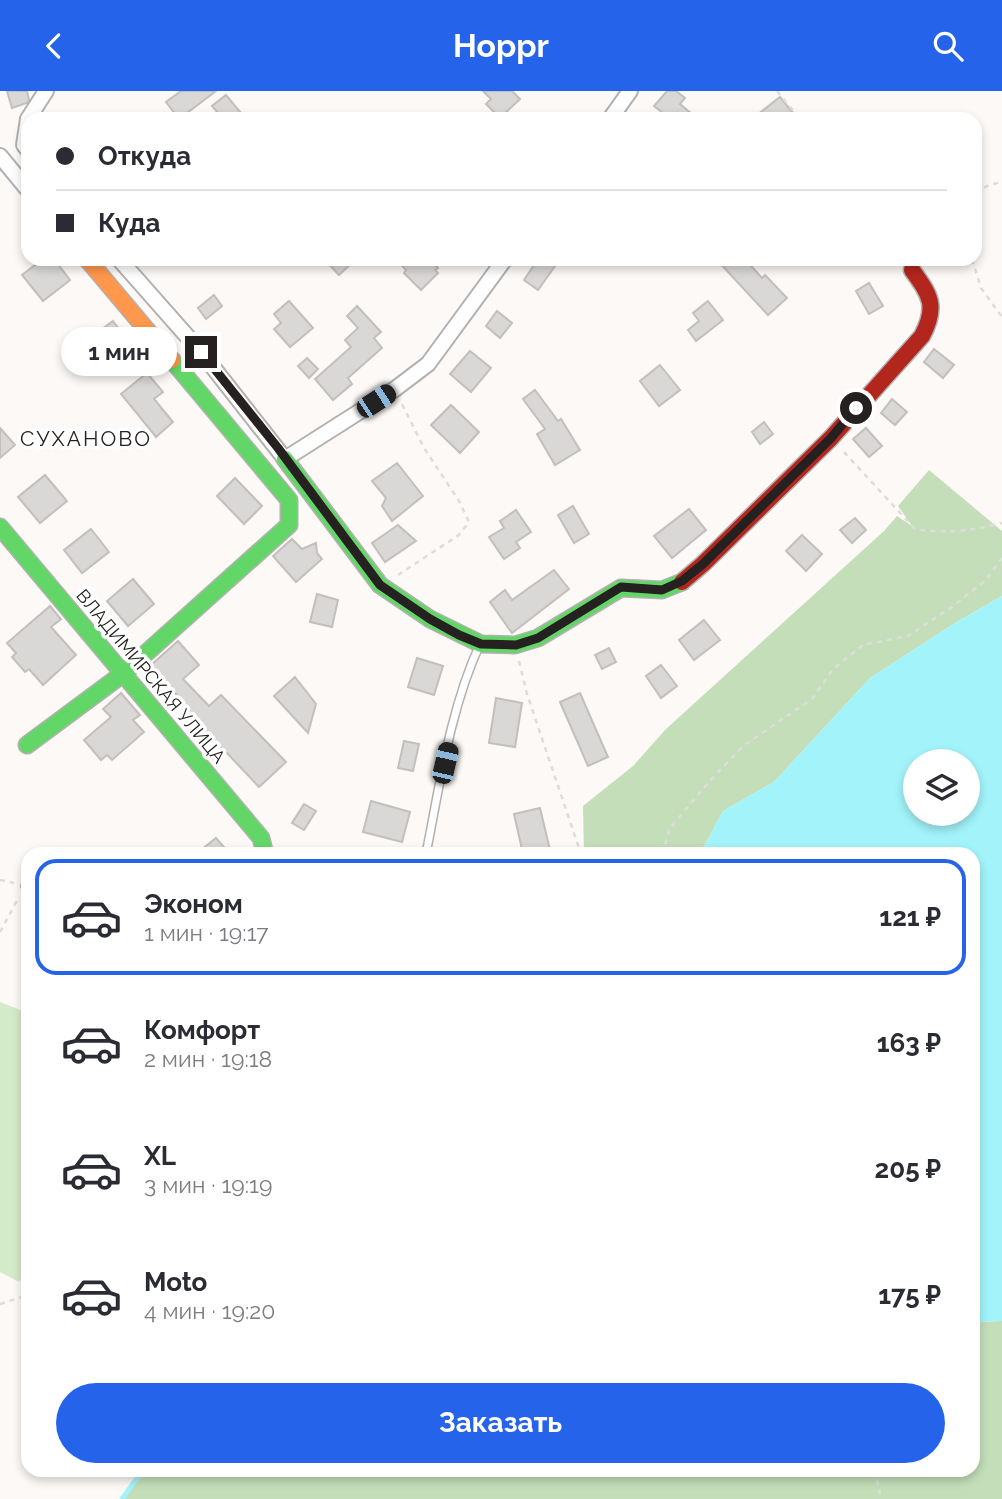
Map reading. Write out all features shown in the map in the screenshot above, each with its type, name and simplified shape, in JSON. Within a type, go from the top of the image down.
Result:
[{"type":"street","points":[[32,112],[46,91]]},
{"type":"street","points":[[615,112],[630,91]]},
{"type":"street","points":[[0,156],[21,182]]},
{"type":"street","points":[[27,745],[124,673],[289,525],[289,500],[93,266]]},
{"type":"street","points":[[125,266],[201,352],[380,585],[430,619],[481,644],[516,645],[538,638],[621,587],[662,590],[682,581],[703,564],[831,438],[922,336],[933,313],[933,304],[912,269]]},
{"type":"street","points":[[285,459],[395,389],[428,364],[500,266]]},
{"type":"street","name":"ВЛАДИМИРСКАЯ УЛИЦА","points":[[0,527],[261,838],[263,847]]},
{"type":"lane","points":[[428,847],[456,715],[470,667],[481,644]]},
{"type":"path","points":[[777,91],[794,112]]},
{"type":"path","points":[[982,188],[1002,182]]},
{"type":"path","points":[[974,266],[981,289],[1002,317]]},
{"type":"path","points":[[380,585],[459,535],[469,522],[459,501],[424,448],[395,389]]},
{"type":"path","points":[[831,438],[914,528],[927,531],[1002,523]]},
{"type":"path","points":[[664,847],[670,828],[743,746],[812,699],[833,669],[863,645],[908,636],[953,607],[986,580],[1002,558]]},
{"type":"path","points":[[516,645],[527,694],[579,847]]},
{"type":"path","points":[[0,932],[21,896]]},
{"type":"path","points":[[0,1304],[21,1297]]},
{"type":"path","points":[[876,1477],[881,1499]]},
{"type":"green space","points":[[929,470],[1002,531],[1002,596],[870,678],[774,782],[723,811],[704,847],[584,847],[583,806],[633,766],[666,729],[884,531],[897,516],[912,526],[898,506]]},
{"type":"green space","points":[[0,1002],[21,1010],[21,1279],[19,1282],[0,1272]]},
{"type":"green space","points":[[1002,1321],[1002,1499],[122,1499],[138,1477],[980,1477],[980,1322]]},
{"type":"water","points":[[1002,596],[1002,1321],[980,1322],[980,847],[704,847],[723,811],[774,782],[870,678]]},
{"type":"building","points":[[7,91],[27,91],[29,100],[12,108]]},
{"type":"building","points":[[181,91],[216,91],[188,112],[174,112],[166,102]]},
{"type":"building","points":[[483,91],[512,91],[520,99],[506,112],[494,112],[486,104],[491,99]]},
{"type":"building","points":[[667,91],[676,91],[685,98],[680,104],[690,112],[662,112],[654,106]]},
{"type":"building","points":[[226,95],[240,112],[217,112],[212,106]]},
{"type":"building","points":[[780,97],[792,112],[761,112]]},
{"type":"building","points":[[34,266],[59,266],[70,280],[43,301],[22,275]]},
{"type":"building","points":[[331,266],[349,266],[339,275]]},
{"type":"building","points":[[402,266],[436,266],[438,268],[435,270],[438,273],[421,290],[404,273],[406,270]]},
{"type":"building","points":[[533,266],[555,266],[538,290],[524,280]]},
{"type":"building","points":[[722,266],[751,266],[762,278],[765,275],[787,298],[768,315]]},
{"type":"building","points":[[869,283],[883,306],[869,314],[856,291]]},
{"type":"building","points":[[214,295],[222,306],[206,319],[198,308]]},
{"type":"building","points":[[289,301],[313,328],[290,347],[274,329],[281,323],[274,314]]},
{"type":"building","points":[[708,301],[723,320],[696,341],[688,330],[699,321],[693,313]]},
{"type":"building","points":[[357,306],[381,332],[374,338],[382,348],[348,378],[352,384],[333,400],[315,379],[351,347],[345,340],[358,328],[347,316]]},
{"type":"building","points":[[497,311],[512,323],[500,338],[486,326]]},
{"type":"building","points":[[113,321],[122,333],[105,346],[112,356],[100,366],[83,343]]},
{"type":"building","points":[[934,349],[954,365],[943,378],[924,362]]},
{"type":"building","points":[[470,351],[491,368],[471,392],[450,374]]},
{"type":"building","points":[[307,358],[318,369],[309,378],[298,366]]},
{"type":"building","points":[[660,365],[680,390],[659,406],[640,381]]},
{"type":"building","points":[[147,373],[163,392],[154,399],[173,422],[156,437],[121,394]]},
{"type":"building","points":[[535,390],[558,421],[561,419],[580,450],[555,465],[537,434],[545,429],[523,399]]},
{"type":"building","points":[[892,399],[907,412],[895,425],[881,413]]},
{"type":"building","points":[[451,405],[479,432],[460,453],[431,425]]},
{"type":"building","points":[[764,422],[773,434],[760,444],[752,432]]},
{"type":"building","points":[[0,428],[15,445],[0,458]]},
{"type":"building","points":[[866,428],[882,446],[869,457],[853,439]]},
{"type":"building","points":[[397,463],[423,496],[392,521],[382,506],[386,498],[372,481]]},
{"type":"building","points":[[45,475],[67,501],[40,523],[18,497]]},
{"type":"building","points":[[235,478],[262,506],[244,524],[217,496]]},
{"type":"building","points":[[573,506],[589,534],[574,543],[558,515]]},
{"type":"building","points":[[689,509],[706,530],[672,558],[654,536]]},
{"type":"building","points":[[516,510],[531,532],[516,542],[520,548],[504,559],[489,537],[504,528],[500,521]]},
{"type":"building","points":[[855,518],[866,530],[852,543],[840,530]]},
{"type":"building","points":[[398,525],[416,541],[385,562],[372,543]]},
{"type":"building","points":[[91,529],[109,552],[82,573],[64,550]]},
{"type":"building","points":[[802,535],[822,554],[806,571],[786,551]]},
{"type":"building","points":[[292,539],[302,549],[316,543],[317,553],[322,559],[296,582],[273,556]]},
{"type":"building","points":[[554,570],[569,589],[512,633],[490,602],[505,590],[512,600]]},
{"type":"building","points":[[133,579],[154,604],[128,626],[107,601]]},
{"type":"building","points":[[317,594],[338,600],[332,627],[310,622]]},
{"type":"building","points":[[50,606],[61,619],[51,627],[76,655],[43,685],[29,669],[25,672],[12,657],[16,653],[7,643]]},
{"type":"building","points":[[704,620],[720,640],[694,660],[679,640]]},
{"type":"building","points":[[178,641],[199,665],[183,679],[209,706],[221,695],[286,762],[259,787],[226,752],[216,762],[198,742],[205,736],[182,712],[187,707],[151,665]]},
{"type":"building","points":[[609,648],[616,662],[602,669],[595,655]]},
{"type":"building","points":[[417,658],[443,666],[434,695],[408,687]]},
{"type":"building","points":[[661,665],[677,686],[661,698],[646,676]]},
{"type":"building","points":[[295,677],[316,704],[308,733],[274,696]]},
{"type":"building","points":[[121,693],[140,715],[133,720],[144,732],[112,760],[107,755],[101,760],[84,740],[111,717],[103,709]]},
{"type":"building","points":[[580,693],[608,757],[588,766],[560,702]]},
{"type":"building","points":[[496,698],[522,703],[515,747],[489,743]]},
{"type":"building","points":[[404,741],[419,744],[413,771],[398,768]]},
{"type":"building","points":[[371,801],[410,812],[402,842],[363,832]]},
{"type":"building","points":[[304,804],[316,811],[304,830],[292,823]]},
{"type":"building","points":[[540,808],[549,847],[521,847],[514,814]]},
{"type":"building","points":[[216,838],[224,847],[205,847]]},
{"type":"waterway","points":[[122,1499],[138,1477]]},
{"type":"traffic: fast","points":[[27,745],[124,673],[289,525],[289,500],[172,360]]},
{"type":"traffic: fast","points":[[285,459],[380,585],[430,619],[481,644],[515,645],[538,638],[621,588],[662,590],[682,582]]},
{"type":"traffic: fast","points":[[0,527],[261,838],[263,847]]},
{"type":"traffic: slow","points":[[93,266],[172,360]]},
{"type":"traffic: jam","points":[[682,582],[831,438],[922,336],[930,317],[930,301],[912,270]]},
{"type":"district","name":"СУХАНОВО","points":[[86,438]]},
{"type":"route","points":[[201,352],[278,448],[380,585],[430,619],[481,644],[516,645],[538,638],[621,587],[662,590],[682,581],[703,564],[831,438],[856,408]]}]
